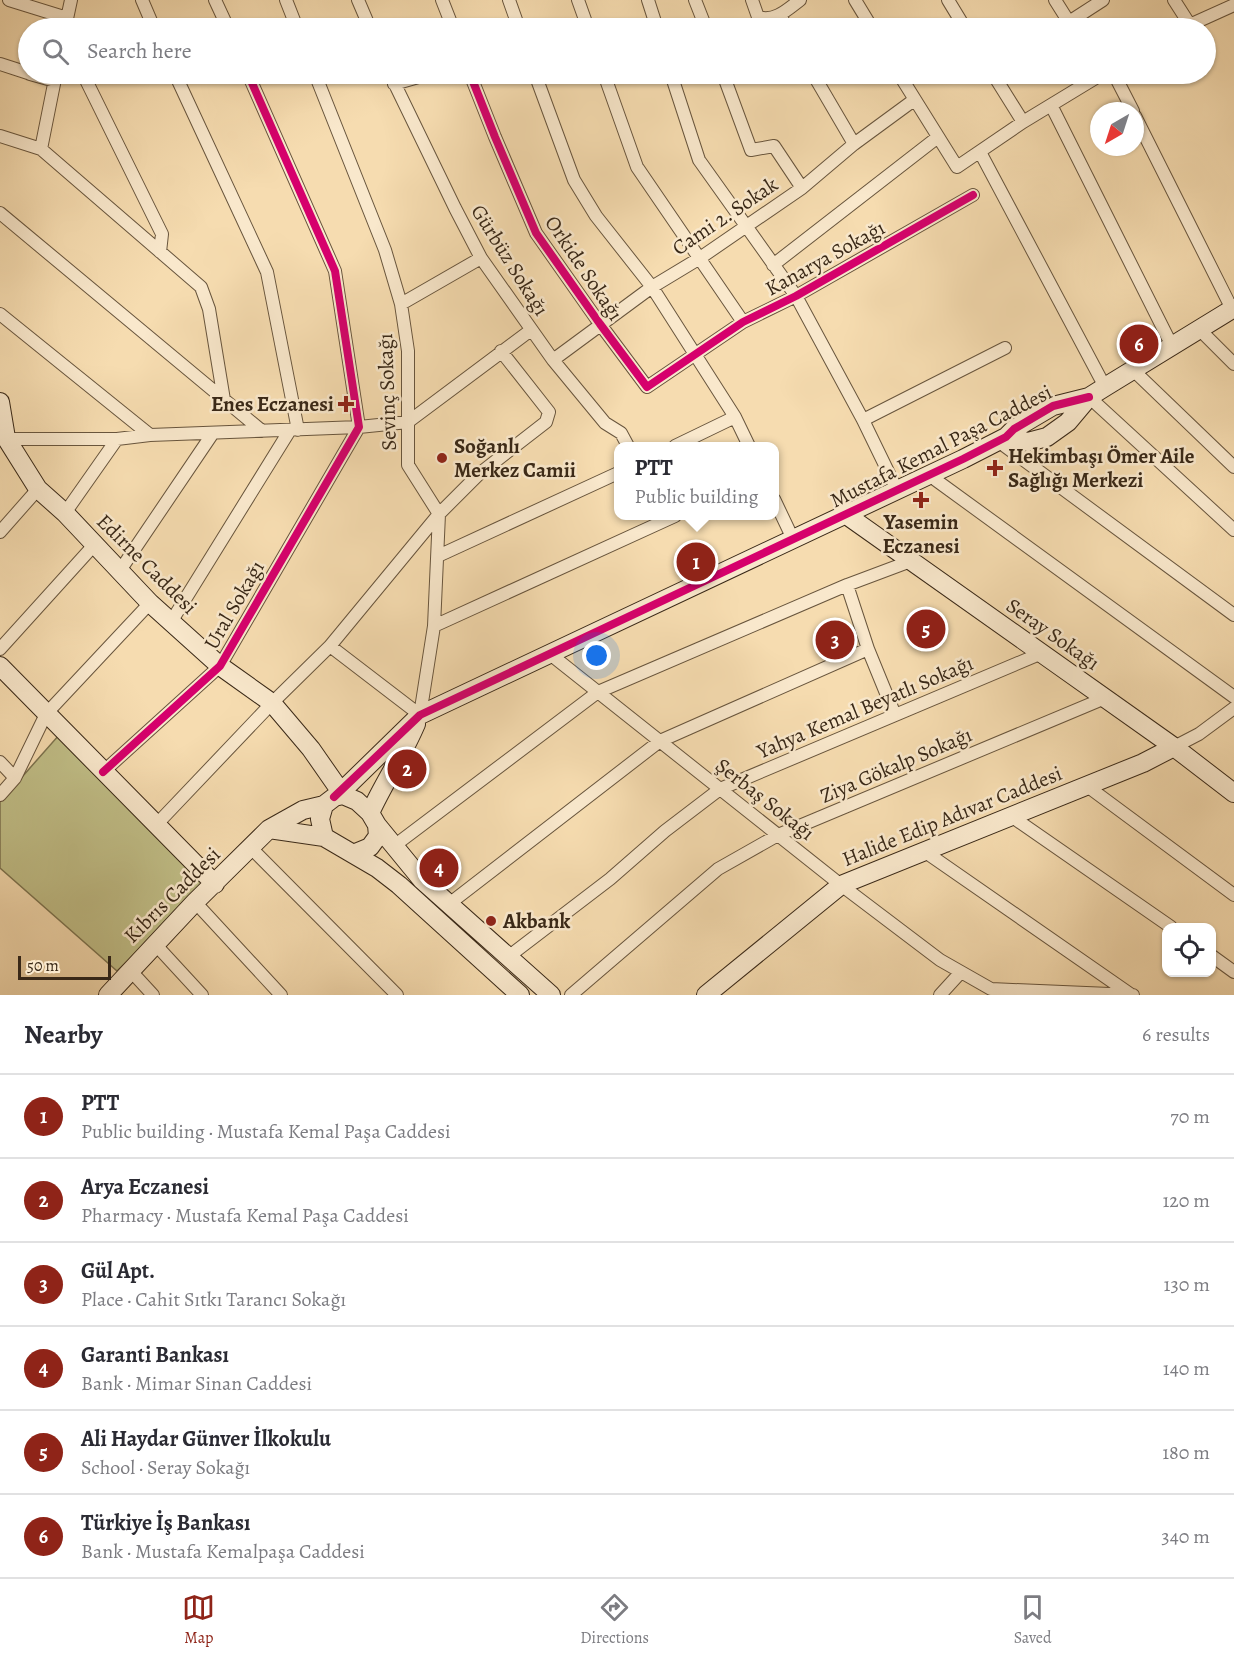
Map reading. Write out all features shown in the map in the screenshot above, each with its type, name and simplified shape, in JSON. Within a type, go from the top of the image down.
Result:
[{"type":"street","points":[[9,0],[54,18]]},
{"type":"street","points":[[67,18],[71,0]]},
{"type":"street","points":[[142,0],[150,18]]},
{"type":"street","points":[[215,0],[223,18]]},
{"type":"street","points":[[286,0],[293,18]]},
{"type":"street","points":[[358,0],[366,18]]},
{"type":"street","points":[[442,0],[449,18]]},
{"type":"street","points":[[509,0],[515,18]]},
{"type":"street","points":[[578,0],[584,18]]},
{"type":"street","points":[[648,0],[654,18]]},
{"type":"street","points":[[695,0],[702,18]]},
{"type":"street","points":[[752,0],[758,17],[761,18]]},
{"type":"street","points":[[772,18],[800,0]]},
{"type":"street","points":[[855,0],[866,18]]},
{"type":"street","points":[[948,0],[959,18]]},
{"type":"street","points":[[1055,0],[1067,18]]},
{"type":"street","points":[[1080,18],[1103,0]]},
{"type":"street","points":[[1174,0],[1182,18]]},
{"type":"street","points":[[1206,18],[1234,5]]},
{"type":"street","points":[[0,64],[18,70]]},
{"type":"street","points":[[41,149],[54,84]]},
{"type":"street","points":[[88,84],[162,234],[160,252]]},
{"type":"street","points":[[171,622],[294,430],[267,272],[180,84]]},
{"type":"street","points":[[252,84],[335,271],[359,427]]},
{"type":"street","name":"Sevinç Sokağı","points":[[319,84],[385,249],[401,304],[408,351],[408,465],[439,513]]},
{"type":"street","name":"Gürbüz Sokağı","points":[[394,84],[481,258],[553,360],[605,423],[621,433],[626,442]]},
{"type":"street","name":"Orkide Sokağı","points":[[474,84],[536,233],[647,387],[696,355]]},
{"type":"street","points":[[540,84],[574,180],[596,216],[652,287],[735,417],[747,442]]},
{"type":"street","points":[[608,84],[637,167],[743,322]]},
{"type":"street","points":[[674,84],[699,160],[796,296],[863,420],[897,490]]},
{"type":"street","points":[[727,84],[751,150],[774,146],[802,188]]},
{"type":"street","points":[[819,84],[854,144]]},
{"type":"street","points":[[904,84],[957,167],[1023,122],[1086,84]]},
{"type":"street","points":[[999,84],[1023,122]]},
{"type":"street","points":[[1119,84],[1128,102]]},
{"type":"street","name":"Cami 2. Sokak","points":[[553,360],[652,287],[746,228],[802,188],[854,144],[914,100]]},
{"type":"street","points":[[1051,105],[1172,346]]},
{"type":"street","points":[[1002,439],[1028,442],[1047,437],[1068,422],[1089,397],[1233,308],[1144,134]]},
{"type":"street","points":[[0,136],[41,149],[201,287],[209,309],[224,400]]},
{"type":"street","points":[[773,265],[938,137]]},
{"type":"street","points":[[980,152],[1105,387]]},
{"type":"street","name":"Kanarya Sokağı","points":[[696,355],[743,322],[796,296],[973,195]]},
{"type":"street","points":[[0,213],[262,431]]},
{"type":"street","points":[[401,304],[481,258]]},
{"type":"street","points":[[0,314],[150,435]]},
{"type":"street","points":[[1198,329],[1234,364]]},
{"type":"street","points":[[3,438],[117,439],[150,435],[359,427],[408,422],[531,330]]},
{"type":"street","points":[[863,420],[1005,348]]},
{"type":"street","points":[[156,825],[272,703],[330,646],[439,513],[479,474],[546,422],[549,412],[501,351]]},
{"type":"street","points":[[1132,369],[1234,467]]},
{"type":"street","points":[[1089,397],[1234,530]]},
{"type":"street","name":"Edirne Caddesi","points":[[0,402],[3,438],[38,489],[65,513],[150,603],[220,666],[272,703],[311,749],[333,798]]},
{"type":"street","points":[[685,442],[735,417]]},
{"type":"street","name":"Ural Sokağı","points":[[103,772],[220,666],[359,427]]},
{"type":"street","points":[[119,572],[213,433]]},
{"type":"street","points":[[65,513],[117,439]]},
{"type":"street","points":[[1002,439],[1234,615]]},
{"type":"street","name":"Mustafa Kemal Paşa Caddesi","points":[[333,798],[420,715],[1002,439]]},
{"type":"street","points":[[438,556],[614,475]]},
{"type":"street","points":[[929,475],[1234,697]]},
{"type":"street","points":[[0,532],[38,489]]},
{"type":"street","points":[[779,510],[793,539]]},
{"type":"street","points":[[353,854],[363,852],[370,847],[378,836],[374,819],[380,792],[408,743],[420,715],[434,626],[439,513]]},
{"type":"street","name":"Seray Sokağı","points":[[845,514],[1174,747],[1234,793]]},
{"type":"street","points":[[434,626],[666,520]]},
{"type":"street","points":[[0,649],[95,544]]},
{"type":"street","points":[[394,846],[598,692],[847,585],[911,561]]},
{"type":"street","points":[[847,585],[868,649],[895,715]]},
{"type":"street","points":[[0,795],[15,778],[46,714],[150,603]]},
{"type":"street","points":[[330,646],[420,715]]},
{"type":"street","points":[[449,904],[660,741],[868,649]]},
{"type":"street","name":"Yahya Kemal Beyatlı Sokağı","points":[[508,957],[610,879],[665,831],[720,789],[1042,653]]},
{"type":"street","name":"Şerbaş Sokağı","points":[[550,654],[841,885],[940,960],[991,989],[1029,993],[1132,995]]},
{"type":"street","points":[[0,666],[215,884]]},
{"type":"street","name":"Ziya Gökalp Sokağı","points":[[571,995],[718,869],[778,835],[1105,698]]},
{"type":"street","points":[[1174,747],[1199,734],[1234,708]]},
{"type":"street","name":"Halide Edip Adıvar Caddesi","points":[[706,995],[841,885],[1143,763],[1174,747]]},
{"type":"street","points":[[0,762],[15,778]]},
{"type":"street","points":[[1086,786],[1234,895]]},
{"type":"street","points":[[269,828],[303,810],[333,798],[343,795],[357,801],[422,880],[551,995]]},
{"type":"street","points":[[324,837],[320,819],[333,798]]},
{"type":"street","points":[[1011,816],[1165,923]]},
{"type":"street","points":[[269,828],[324,837],[377,868],[399,885],[520,995]]},
{"type":"street","name":"Kıbrıs Caddesi","points":[[108,995],[195,902],[269,828]]},
{"type":"street","points":[[251,848],[397,995]]},
{"type":"street","points":[[924,851],[1132,995]]},
{"type":"street","points":[[195,902],[281,995]]},
{"type":"street","points":[[155,944],[202,995]]},
{"type":"street","points":[[1216,959],[1234,972]]},
{"type":"street","points":[[130,970],[153,995]]},
{"type":"street","points":[[940,995],[961,972]]},
{"type":"shaded area","points":[[59,735],[207,884],[117,971],[0,868],[0,802]]},
{"type":"cycle path","points":[[103,772],[220,666],[359,427],[335,271],[252,84]]},
{"type":"cycle path","points":[[474,84],[536,233],[647,387],[743,322],[796,296],[973,195]]},
{"type":"cycle path","points":[[334,797],[420,715],[963,459],[1006,437],[1014,429],[1053,406],[1089,397]]},
{"type":"place","name":"Türkiye İş Bankası","points":[[1139,344]]},
{"type":"place","name":"Enes Eczanesi","points":[[346,404]]},
{"type":"place","name":"Soğanlı Merkez Camii","points":[[442,458]]},
{"type":"place","name":"Hekimbaşı Ömer Aile Sağlığı Merkezi","points":[[995,468]]},
{"type":"place","name":"Yasemin Eczanesi","points":[[921,500]]},
{"type":"place","name":"PTT","points":[[696,562]]},
{"type":"place","name":"Ali Haydar Günver İlkokulu","points":[[926,629]]},
{"type":"place","name":"Gül Apt.","points":[[835,640]]},
{"type":"place","name":"Arya Eczanesi","points":[[407,769]]},
{"type":"place","name":"Garanti Bankası","points":[[439,868]]},
{"type":"place","name":"Akbank","points":[[491,921]]}]
